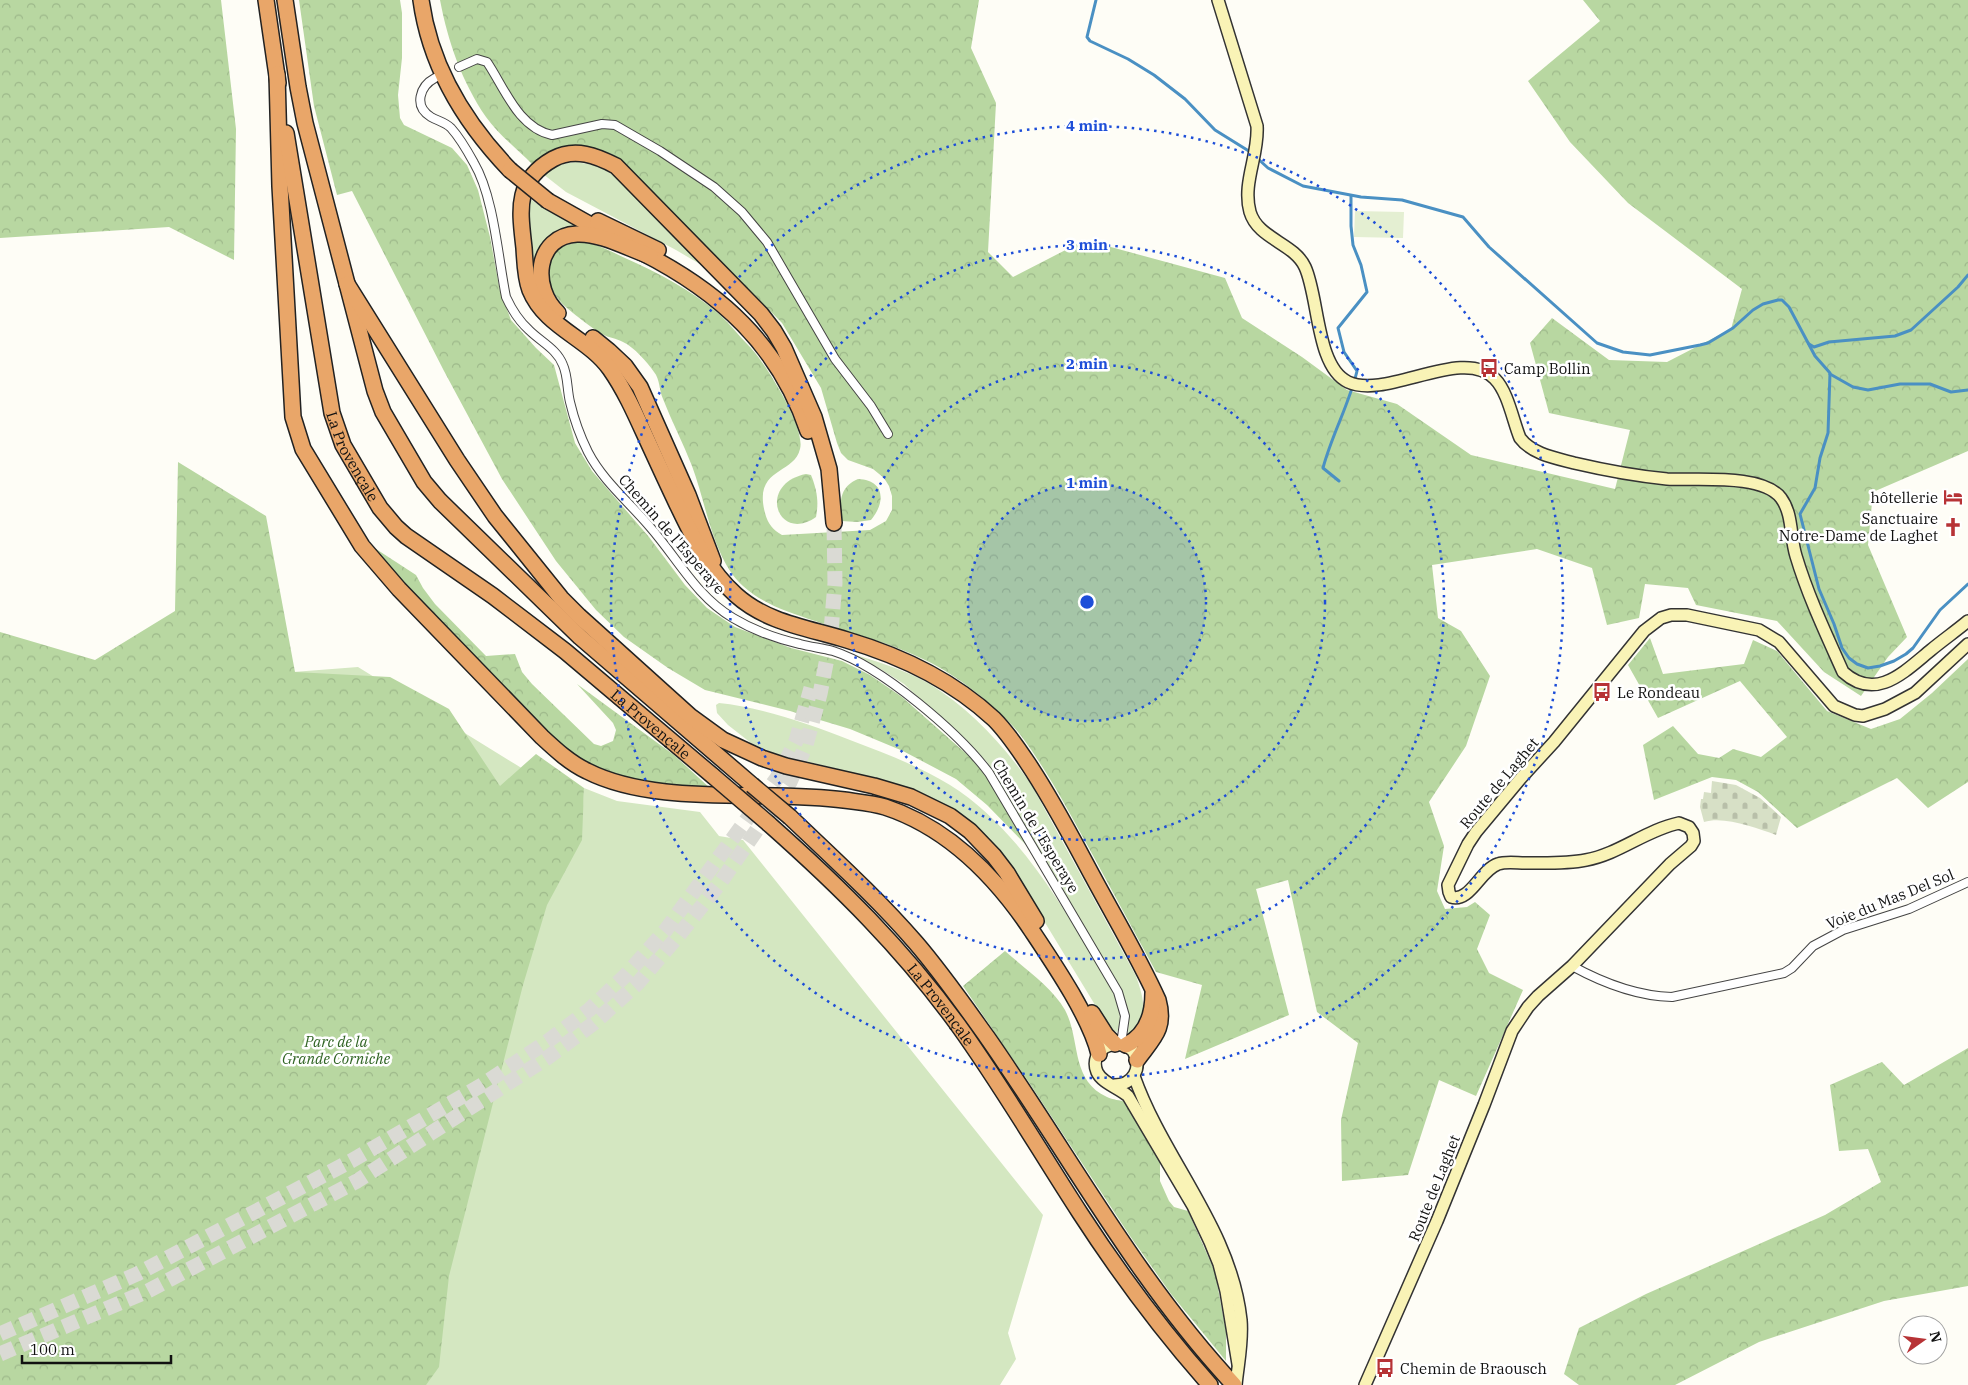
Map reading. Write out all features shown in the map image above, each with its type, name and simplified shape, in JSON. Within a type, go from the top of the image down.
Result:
[{"type":"highway","name":"La Provençale","points":[[266,0],[332,413],[343,445],[380,508],[406,536],[493,596],[565,651],[769,824],[854,902],[901,952],[937,997],[982,1059],[1105,1250],[1160,1328],[1210,1385]]},
{"type":"highway","name":"La Provençale","points":[[285,0],[305,124],[379,403],[429,489],[518,578],[580,636],[790,817],[890,915],[941,974],[1004,1062],[1120,1242],[1159,1296],[1192,1337],[1235,1385]]},
{"type":"highway","points":[[421,0],[431,44],[446,80],[469,121],[489,149],[513,167],[550,197],[572,216],[692,280],[724,306],[756,338],[776,365],[805,420],[822,481],[829,523],[830,477],[826,452],[814,417],[784,348],[774,330],[761,314],[616,166],[598,156],[581,153],[565,154],[552,159],[529,181],[520,202],[520,218],[528,287],[533,298],[548,318],[584,342],[600,356],[611,370],[631,404],[693,540],[735,595],[770,617],[897,657],[949,683],[995,720],[1043,784],[1153,989],[1162,1013],[1156,1036],[1137,1060]]},
{"type":"highway","points":[[430,0],[442,49],[456,83],[489,135],[513,167]]},
{"type":"highway","points":[[277,74],[280,186],[293,417],[303,449],[352,531],[370,556],[399,589],[542,737],[571,762],[586,771],[620,783],[656,790],[691,793],[817,796],[871,804],[893,810],[942,835],[963,851],[992,879],[1025,921],[1083,1014],[1093,1034],[1099,1054]]},
{"type":"highway","points":[[550,197],[655,248],[712,282],[756,323],[783,356],[798,380]]},
{"type":"highway","points":[[650,256],[596,236],[574,234],[562,238],[553,244],[541,264],[542,290],[556,311],[609,351],[624,366],[640,387],[695,511],[719,576]]},
{"type":"highway","points":[[347,284],[457,460],[495,516],[561,598],[690,716],[730,743],[762,758],[786,766],[874,786],[911,797],[936,808],[960,822],[981,841],[1007,874],[1100,1026],[1120,1044],[1137,1038],[1145,1030],[1153,1003],[1153,989]]},
{"type":"main road","points":[[1218,0],[1257,126],[1248,199],[1253,220],[1258,227],[1296,254],[1302,262],[1308,275],[1329,360],[1338,375],[1355,384],[1376,385],[1451,368],[1474,369],[1495,378],[1501,387],[1520,438],[1525,445],[1538,453],[1604,470],[1667,479],[1732,481],[1763,486],[1780,496],[1790,521],[1795,554],[1809,597],[1843,672],[1852,680],[1862,684],[1874,685],[1884,683],[1898,676],[1968,621]]},
{"type":"main road","name":"Route de Laghet","points":[[1365,1385],[1437,1221],[1512,1031],[1528,1007],[1572,966],[1694,841],[1689,827],[1679,823],[1607,854],[1588,860],[1569,863],[1496,864],[1480,877],[1466,895],[1461,898],[1451,897],[1448,892],[1448,885],[1476,832],[1652,624],[1672,615],[1687,616],[1759,630],[1779,642],[1834,706],[1855,715],[1863,716],[1885,709],[1915,693],[1968,644]]},
{"type":"main road","points":[[1114,1085],[1125,1084],[1134,1076],[1138,1066],[1133,1051],[1120,1044],[1109,1045],[1099,1054],[1096,1061],[1097,1072],[1104,1081],[1114,1085],[1128,1096],[1193,1206],[1223,1276],[1238,1364]]},
{"type":"main road","points":[[1134,1076],[1144,1102],[1200,1202],[1225,1255],[1241,1321],[1241,1344],[1235,1385]]},
{"type":"street","points":[[459,67],[477,59],[487,62],[502,90],[516,109],[525,119],[544,133],[552,135],[602,124],[615,125],[660,151],[714,187],[742,212],[768,242],[835,359],[888,434]]},
{"type":"street","name":"Chemin de l'Esperaye","points":[[435,78],[424,87],[420,99],[422,106],[432,118],[446,124],[452,130],[481,177],[496,239],[506,297],[511,308],[530,331],[554,350],[564,366],[576,426],[589,453],[611,486],[651,527],[692,582],[709,601],[750,626],[799,644],[833,651],[852,658],[893,684],[922,706],[981,763],[989,773],[1118,992],[1125,1016],[1120,1044]]},
{"type":"street","name":"Voie du Mas Del Sol","points":[[1572,966],[1627,990],[1654,996],[1672,996],[1784,973],[1792,968],[1813,946],[1843,930],[1909,909],[1968,882]]},
{"type":"green space","points":[[0,0],[221,0],[236,129],[234,260],[169,227],[0,238]]},
{"type":"green space","points":[[299,0],[400,0],[402,13],[402,58],[398,95],[400,118],[404,125],[452,148],[467,165],[478,190],[490,237],[500,291],[511,320],[554,365],[575,443],[592,471],[649,537],[685,585],[707,608],[735,627],[791,648],[842,661],[870,675],[902,697],[970,757],[985,774],[1029,848],[987,805],[956,779],[903,751],[850,729],[790,711],[705,690],[668,668],[624,637],[596,610],[556,561],[502,479],[444,371],[352,191],[337,195],[314,106]]},
{"type":"green space","points":[[440,0],[979,0],[971,48],[996,103],[988,252],[1013,277],[1085,240],[1225,278],[1242,318],[1302,357],[1347,390],[1397,404],[1471,455],[1615,489],[1630,430],[1549,413],[1530,343],[1552,318],[1609,360],[1667,362],[1731,329],[1742,289],[1628,203],[1570,142],[1528,81],[1600,21],[1583,0],[1968,0],[1968,451],[1873,492],[1868,545],[1907,637],[1888,657],[1861,696],[1824,672],[1777,621],[1696,605],[1688,588],[1645,584],[1639,618],[1607,625],[1592,568],[1537,549],[1432,565],[1438,618],[1461,631],[1490,676],[1466,746],[1429,802],[1444,846],[1437,891],[1445,909],[1467,907],[1475,902],[1490,915],[1477,949],[1489,973],[1523,990],[1476,1096],[1439,1080],[1408,1175],[1342,1181],[1341,1120],[1358,1043],[1317,1012],[1288,880],[1256,889],[1289,1015],[1185,1059],[1202,985],[1156,972],[1066,807],[1041,764],[1022,737],[991,704],[951,674],[937,666],[899,648],[777,607],[759,598],[743,586],[733,575],[717,546],[692,466],[663,399],[656,375],[632,347],[593,328],[567,308],[557,297],[551,285],[548,273],[550,262],[555,253],[564,246],[576,243],[596,245],[662,276],[697,297],[719,314],[765,366],[791,411],[797,426],[800,449],[796,457],[790,464],[769,479],[765,487],[763,498],[765,513],[771,526],[782,535],[870,530],[886,521],[892,510],[892,496],[889,486],[884,478],[873,469],[848,460],[841,453],[821,388],[782,323],[638,177],[612,154],[582,147],[558,148],[532,164],[496,129],[477,104],[457,61],[447,31]]},
{"type":"green space","points":[[576,162],[599,166],[622,181],[710,270],[566,192],[543,174],[558,165]]},
{"type":"green space","points":[[530,199],[577,226],[562,229],[550,236],[540,246],[534,260],[531,259],[528,215]]},
{"type":"green space","points":[[1355,211],[1404,212],[1403,238],[1354,237]]},
{"type":"green space","points":[[178,462],[266,516],[295,672],[390,677],[449,709],[500,786],[536,754],[584,788],[582,840],[547,905],[523,985],[449,1276],[439,1367],[426,1385],[0,1385],[0,632],[95,660],[175,611]]},
{"type":"green space","points":[[806,474],[811,475],[816,491],[816,517],[803,523],[791,523],[783,518],[778,509],[777,499],[781,489],[791,480]]},
{"type":"green space","points":[[858,479],[874,483],[878,488],[881,499],[879,506],[871,520],[857,522],[841,521],[841,501],[844,491],[847,486]]},
{"type":"green space","points":[[373,547],[416,575],[435,604],[486,656],[515,654],[522,672],[532,684],[594,744],[601,746],[613,741],[616,730],[613,723],[577,684],[674,755],[711,789],[662,787],[611,773],[582,760],[555,740],[393,573]]},
{"type":"green space","points":[[1650,638],[1663,674],[1744,664],[1753,640],[1777,651],[1827,711],[1871,729],[1900,719],[1932,693],[1968,659],[1968,782],[1928,808],[1897,778],[1797,828],[1758,792],[1736,780],[1712,777],[1654,800],[1643,745],[1673,726],[1698,754],[1719,758],[1733,749],[1761,757],[1787,737],[1740,681],[1658,718],[1628,665]]},
{"type":"green space","name":"Parc de la Grande Corniche","points":[[0,653],[114,686],[358,667],[583,806],[584,788],[617,801],[700,812],[719,836],[743,840],[1043,1215],[1008,1333],[1016,1359],[1000,1385],[0,1385]]},
{"type":"green space","points":[[849,653],[909,674],[943,693],[985,728],[1031,784],[1136,976],[1143,999],[1143,1006],[1140,1019],[1130,1033],[1128,1033],[1129,1013],[1119,985],[987,762],[904,684]]},
{"type":"green space","points":[[719,703],[768,712],[835,734],[926,772],[950,785],[972,801],[1012,839],[1046,883],[1076,929],[1113,991],[1120,1013],[1120,1023],[1117,1032],[1111,1030],[1106,1023],[1027,893],[978,829],[958,812],[916,791],[882,780],[773,753],[751,743],[728,725],[717,713],[716,705]]},
{"type":"green space","points":[[1712,781],[1736,785],[1760,798],[1781,817],[1776,835],[1731,822],[1704,822],[1700,807],[1701,799],[1703,799],[1704,792],[1711,793]]},
{"type":"green space","points":[[1005,951],[1046,986],[1060,1002],[1070,1022],[1078,1058],[1087,1080],[1095,1090],[1107,1097],[1126,1102],[1160,1162],[1160,1181],[1169,1201],[1174,1207],[1188,1211],[1215,1272],[1226,1332],[1226,1361],[1171,1294],[1130,1236],[963,986]]},
{"type":"green space","points":[[1968,1048],[1968,1286],[1884,1301],[1759,1342],[1675,1385],[1579,1385],[1564,1374],[1579,1328],[1646,1294],[1825,1215],[1881,1182],[1868,1149],[1839,1151],[1830,1085],[1882,1062],[1904,1085]]},
{"type":"waterway","points":[[1096,0],[1087,37],[1090,41],[1128,59],[1154,75],[1185,99],[1215,130],[1252,153]]},
{"type":"waterway","points":[[1256,157],[1268,168],[1303,186],[1361,197],[1402,200],[1463,217],[1489,247],[1597,343],[1623,352],[1650,355],[1708,343],[1733,328],[1753,310],[1763,304],[1782,300],[1789,307],[1815,356],[1830,373],[1828,433],[1820,458],[1815,488],[1800,514],[1819,589],[1842,648],[1849,658],[1857,664],[1868,668],[1894,661],[1913,648],[1940,610],[1968,584]]},
{"type":"waterway","points":[[1339,481],[1323,468],[1350,396],[1357,371],[1344,352],[1338,328],[1367,292],[1361,265],[1353,245],[1351,196]]},
{"type":"waterway","points":[[1809,344],[1814,347],[1829,342],[1895,336],[1911,330],[1958,287],[1968,275]]},
{"type":"waterway","points":[[1830,374],[1853,387],[1868,390],[1900,384],[1930,384],[1951,392],[1968,390]]},
{"type":"tunnel","points":[[0,1354],[148,1291],[357,1181],[547,1058],[594,1023],[638,983],[720,883],[790,782],[806,745],[820,694],[830,643],[835,583],[834,523]]},
{"type":"tunnel","points":[[0,1334],[137,1274],[351,1161],[482,1085],[548,1041],[589,1010],[626,975],[665,931],[777,778],[796,741],[811,688]]},
{"type":"place","name":"Camp Bollin","points":[[1489,368]]},
{"type":"place","name":"hôtellerie","points":[[1953,497]]},
{"type":"place","name":"Sanctuaire Notre-Dame de Laghet","points":[[1953,527]]},
{"type":"place","name":"Le Rondeau","points":[[1602,692]]},
{"type":"place","name":"Chemin de Braousch","points":[[1385,1368]]}]
